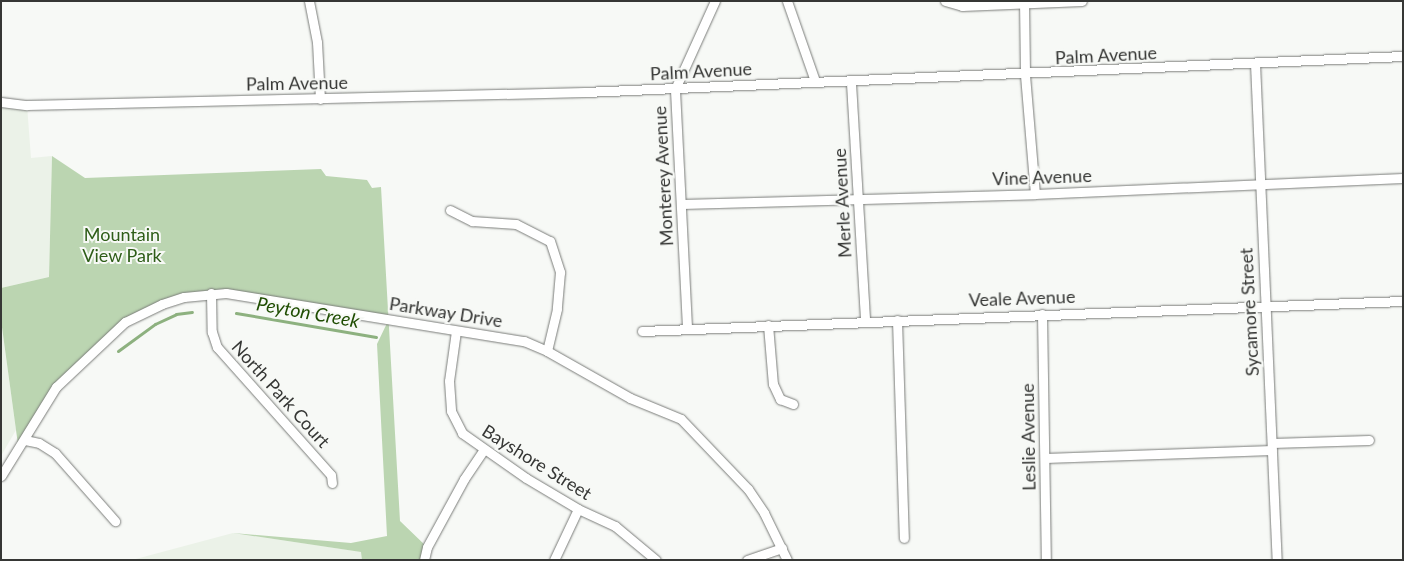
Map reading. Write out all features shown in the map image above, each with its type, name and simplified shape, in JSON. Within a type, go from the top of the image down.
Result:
[{"type":"street","points":[[309,1],[317,42],[320,99]]},
{"type":"street","name":"Monterey Avenue","points":[[687,327],[675,89],[715,1]]},
{"type":"street","points":[[787,1],[815,81]]},
{"type":"street","points":[[946,1],[962,6],[1082,1]]},
{"type":"street","points":[[1024,3],[1025,75],[1036,194]]},
{"type":"street","points":[[1392,57],[1403,49]]},
{"type":"street","name":"Palm Avenue","points":[[1,102],[27,106],[675,89],[815,81],[852,83],[1403,56]]},
{"type":"street","name":"Sycamore Street","points":[[1255,63],[1277,560]]},
{"type":"street","name":"Merle Avenue","points":[[852,83],[865,322]]},
{"type":"street","name":"Vine Avenue","points":[[682,204],[1036,194],[1403,178]]},
{"type":"street","points":[[450,210],[472,221],[516,224],[550,241],[560,272],[557,309],[547,351]]},
{"type":"street","name":"Parkway Drive","points":[[1,476],[25,440],[41,407],[56,387],[125,322],[162,304],[211,293],[251,296],[456,331],[524,340],[547,351],[630,398],[682,419],[748,489],[782,548],[786,560]]},
{"type":"street","name":"North Park Court","points":[[211,293],[212,332],[217,347],[331,475],[332,483]]},
{"type":"street","name":"Veale Avenue","points":[[642,331],[687,327],[1403,301]]},
{"type":"street","name":"Leslie Avenue","points":[[1042,314],[1046,560]]},
{"type":"street","points":[[897,320],[904,538]]},
{"type":"street","points":[[768,325],[773,384],[780,399],[793,404]]},
{"type":"street","name":"Bayshore Street","points":[[456,331],[449,381],[450,411],[462,433],[483,451],[578,509],[615,526],[656,560]]},
{"type":"street","points":[[25,440],[39,443],[55,452],[115,521]]},
{"type":"street","points":[[1045,458],[1369,440]]},
{"type":"street","points":[[424,560],[432,539],[483,451]]},
{"type":"street","points":[[554,560],[578,509]]},
{"type":"street","points":[[747,560],[782,548]]},
{"type":"shaded area","points":[[1,102],[27,105],[31,158],[52,156],[49,277],[1,288]]},
{"type":"shaded area","points":[[1,320],[16,430],[1,456]]},
{"type":"shaded area","points":[[233,533],[362,552],[362,560],[132,560]]},
{"type":"green space","name":"Mountain View Park","points":[[52,156],[85,178],[321,169],[326,176],[367,180],[372,188],[381,187],[389,319],[262,298],[184,297],[125,322],[56,387],[19,452],[1,320],[1,288],[49,277]]},
{"type":"green space","points":[[389,320],[400,521],[427,547],[424,560],[362,560],[361,552],[233,533],[351,543],[387,536],[377,344]]},
{"type":"waterway","name":"Peyton Creek","points":[[118,351],[155,324],[176,314],[192,312]]},
{"type":"waterway","name":"Peyton Creek","points":[[236,313],[376,337]]}]
